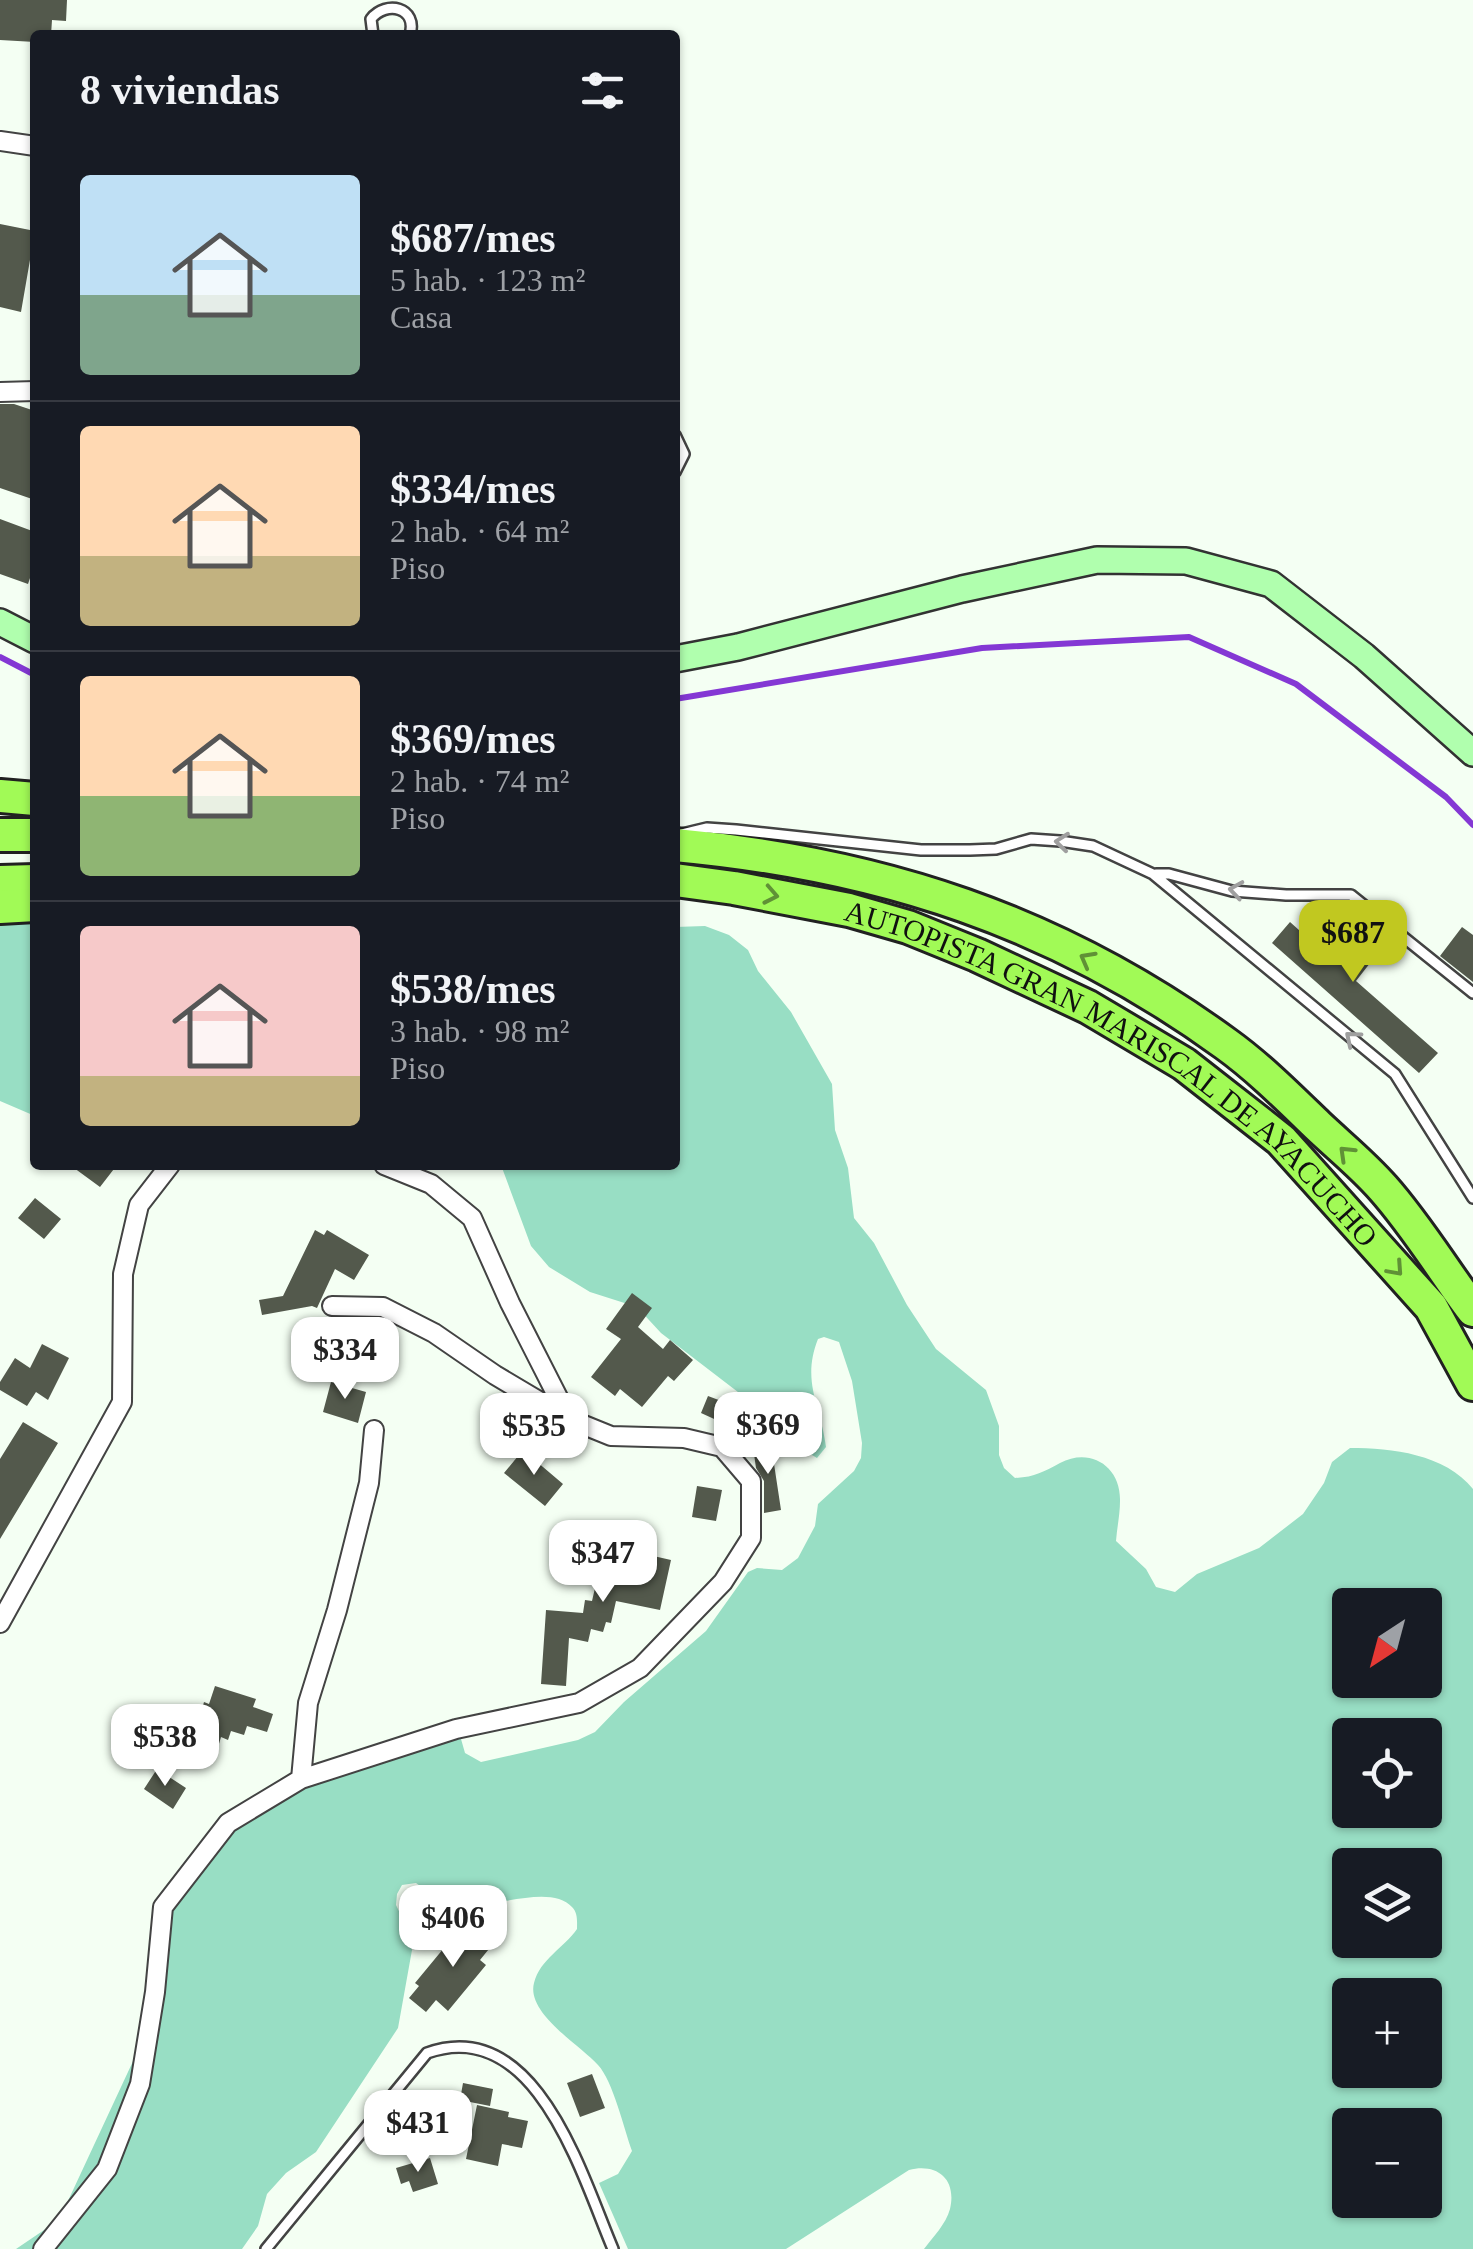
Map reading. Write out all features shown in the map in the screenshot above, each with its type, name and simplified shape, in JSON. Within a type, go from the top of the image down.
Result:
[{"type":"highway","points":[[0,796],[30,798]]},
{"type":"highway","points":[[0,835],[30,835]]},
{"type":"highway","name":"AUTOPISTA GRAN MARISCAL DE AYACUCHO","points":[[680,846],[843,868],[912,886],[981,910],[1076,953],[1153,996],[1228,1045],[1383,1188],[1473,1310]]},
{"type":"highway","points":[[0,882],[30,881]]},
{"type":"highway","name":"AUTOPISTA GRAN MARISCAL DE AYACUCHO","points":[[680,881],[849,910],[908,928],[1088,1006],[1184,1064],[1281,1140],[1431,1307],[1473,1384]]},
{"type":"highway","points":[[0,906],[30,905]]},
{"type":"main road","points":[[680,658],[738,647],[962,588],[1097,560],[1186,561],[1271,584],[1364,656],[1473,753]]},
{"type":"main road","points":[[0,622],[30,637]]},
{"type":"street","points":[[0,141],[30,145]]},
{"type":"street","points":[[0,392],[30,391]]},
{"type":"street","points":[[0,1623],[122,1402],[124,1274],[138,1205],[166,1170]]},
{"type":"street","points":[[396,1170],[430,1184],[472,1218],[510,1304],[569,1419]]},
{"type":"street","points":[[43,2249],[107,2169],[140,2084],[155,1992],[163,1906],[228,1823],[301,1780],[456,1729],[580,1703],[640,1668],[723,1582],[751,1538],[751,1481],[722,1447],[684,1438],[610,1436],[569,1419],[434,1333],[383,1307],[332,1306]]},
{"type":"street","points":[[301,1780],[308,1703],[337,1610],[369,1483],[374,1430]]},
{"type":"lane","points":[[371,30],[376,0]]},
{"type":"lane","points":[[408,0],[411,30]]},
{"type":"lane","points":[[375,12],[390,5],[408,13]]},
{"type":"lane","points":[[680,835],[707,828],[838,843],[948,850],[996,849],[1032,839],[1092,846],[1153,874],[1395,1074],[1473,1198]]},
{"type":"lane","points":[[1153,874],[1169,874],[1232,891],[1286,896],[1350,895],[1473,993]]},
{"type":"lane","points":[[266,2249],[427,2053],[451,2047],[475,2049],[496,2058],[523,2076],[547,2103],[565,2134],[613,2249]]},
{"type":"green space","points":[[30,919],[30,1114],[0,1101],[0,920]]},
{"type":"green space","points":[[705,926],[729,935],[748,950],[758,971],[791,1012],[832,1084],[835,1130],[848,1168],[854,1218],[874,1243],[936,1349],[986,1390],[999,1426],[999,1455],[1004,1468],[1015,1478],[1039,1474],[1082,1457],[1102,1463],[1119,1489],[1116,1541],[1146,1569],[1156,1587],[1175,1592],[1197,1574],[1259,1548],[1303,1514],[1324,1483],[1332,1462],[1350,1448],[1417,1455],[1448,1468],[1473,1489],[1473,2249],[924,2249],[946,2220],[951,2198],[943,2176],[919,2168],[909,2170],[786,2249],[628,2249],[599,2183],[618,2174],[632,2151],[613,2093],[598,2065],[546,2017],[534,1994],[541,1967],[577,1929],[574,1909],[549,1897],[456,1907],[440,1901],[416,1883],[402,1885],[397,1894],[396,1905],[412,1950],[398,2028],[316,2152],[286,2173],[267,2194],[258,2226],[242,2249],[16,2249],[47,2228],[67,2203],[141,2044],[164,1918],[176,1891],[263,1797],[453,1732],[461,1739],[465,1753],[481,1762],[578,1740],[595,1732],[706,1631],[748,1572],[757,1568],[782,1570],[798,1558],[815,1526],[818,1504],[854,1471],[861,1458],[862,1443],[852,1381],[839,1342],[818,1339],[813,1354],[812,1381],[826,1447],[817,1458],[661,1333],[637,1307],[590,1292],[549,1267],[531,1246],[503,1170],[680,1170],[680,927]]},
{"type":"building","points":[[0,0],[67,0],[66,21],[52,20],[51,30],[30,30],[30,42],[0,40]]},
{"type":"building","points":[[0,224],[30,230],[30,260],[21,312],[0,307]]},
{"type":"building","points":[[0,404],[14,404],[30,409],[30,498],[0,488]]},
{"type":"building","points":[[0,519],[30,530],[30,578],[28,584],[0,574]]},
{"type":"building","points":[[1342,918],[1381,949],[1356,981],[1438,1053],[1419,1073],[1272,943],[1290,922],[1318,947]]},
{"type":"building","points":[[1462,927],[1473,935],[1473,982],[1440,956]]},
{"type":"building","points":[[77,1170],[113,1170],[100,1187]]},
{"type":"building","points":[[35,1198],[61,1219],[44,1239],[18,1218]]},
{"type":"building","points":[[315,1230],[324,1235],[327,1230],[369,1255],[354,1280],[335,1269],[317,1308],[262,1315],[259,1300],[283,1296]]},
{"type":"building","points":[[632,1293],[652,1308],[638,1327],[663,1349],[670,1340],[693,1360],[674,1381],[668,1376],[642,1407],[620,1389],[615,1396],[591,1377],[621,1339],[606,1329]]},
{"type":"building","points":[[42,1344],[69,1358],[48,1400],[36,1392],[27,1406],[0,1390],[0,1382],[15,1358],[30,1368]]},
{"type":"building","points":[[331,1382],[366,1392],[358,1423],[323,1412]]},
{"type":"building","points":[[708,1396],[766,1424],[748,1441],[701,1413]]},
{"type":"building","points":[[23,1422],[58,1443],[0,1539],[0,1459]]},
{"type":"building","points":[[771,1444],[781,1510],[764,1513],[764,1481],[756,1468],[753,1447]]},
{"type":"building","points":[[523,1450],[563,1484],[545,1506],[504,1473]]},
{"type":"building","points":[[697,1486],[722,1490],[716,1521],[692,1517]]},
{"type":"building","points":[[605,1545],[671,1560],[660,1610],[616,1601],[611,1623],[606,1622],[603,1632],[591,1629],[588,1642],[569,1638],[566,1686],[541,1684],[546,1610],[583,1613],[585,1600],[592,1601]]},
{"type":"building","points":[[215,1686],[256,1699],[253,1707],[273,1714],[267,1732],[247,1726],[244,1735],[231,1731],[228,1740],[221,1737],[216,1754],[194,1747],[191,1756],[164,1748],[171,1725],[195,1732],[204,1702],[209,1704]]},
{"type":"building","points":[[157,1769],[186,1788],[173,1809],[144,1789]]},
{"type":"building","points":[[477,1922],[497,1939],[480,1960],[486,1965],[448,2011],[436,2000],[426,2012],[409,1998],[419,1986],[415,1983],[453,1937],[460,1943]]},
{"type":"building","points":[[592,2074],[605,2108],[580,2117],[567,2083]]},
{"type":"building","points":[[463,2083],[493,2089],[490,2106],[460,2100]]},
{"type":"building","points":[[477,2105],[528,2121],[522,2148],[502,2144],[498,2166],[466,2159]]},
{"type":"building","points":[[430,2158],[438,2184],[413,2192],[409,2181],[401,2184],[396,2168]]},
{"type":"waterway","points":[[680,698],[982,648],[1189,637],[1296,684],[1446,797],[1473,825]]},
{"type":"waterway","points":[[0,657],[30,672]]}]
